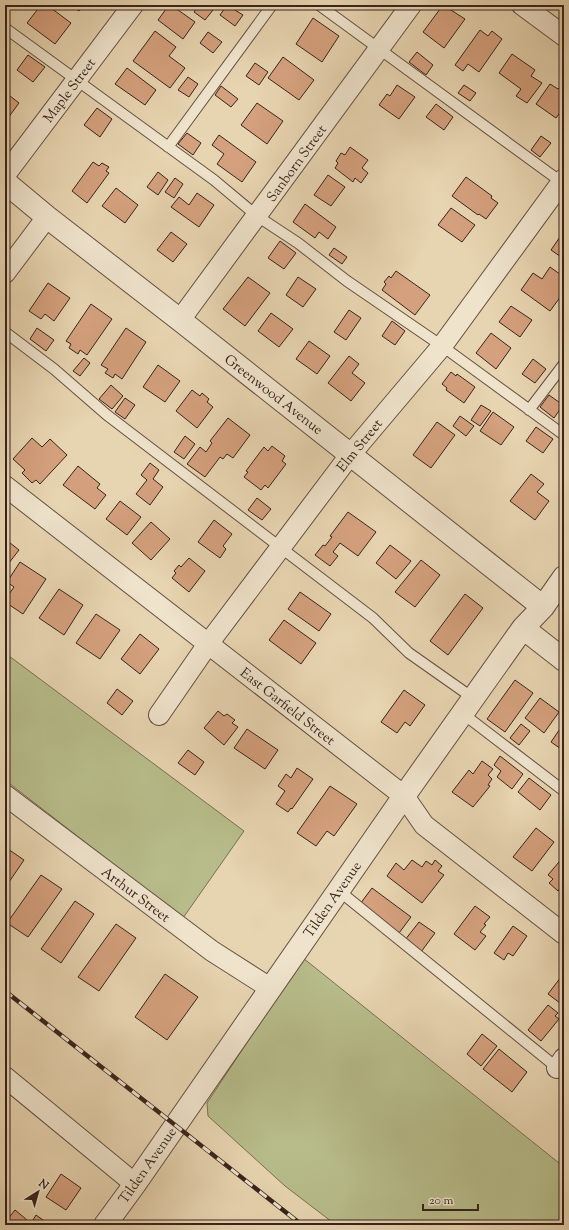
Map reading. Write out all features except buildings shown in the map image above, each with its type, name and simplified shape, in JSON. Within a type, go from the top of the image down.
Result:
[{"type":"street","name":"Maple Street","points":[[5,175],[132,5]]},
{"type":"street","name":"Sanborn Street","points":[[180,320],[411,5]]},
{"type":"street","points":[[522,5],[564,36]]},
{"type":"street","name":"Greenwood Avenue","points":[[5,182],[46,217],[180,320],[543,607]]},
{"type":"street","name":"Elm Street","points":[[158,714],[208,644],[350,455],[442,346],[563,182]]},
{"type":"street","points":[[5,273],[46,217]]},
{"type":"street","name":"East Garfield Street","points":[[5,486],[404,796],[424,825],[564,934]]},
{"type":"street","name":"Tilden Avenue","points":[[105,1225],[135,1184],[338,890],[523,628],[543,607],[564,577]]},
{"type":"street","points":[[523,628],[564,660]]},
{"type":"street","name":"Arthur Street","points":[[5,795],[212,951],[270,988]]},
{"type":"street","points":[[5,1077],[135,1184]]},
{"type":"lane","points":[[168,147],[272,5]]},
{"type":"lane","points":[[319,5],[563,182]]},
{"type":"lane","points":[[5,28],[214,180],[257,216],[298,243],[347,281],[442,346],[564,435]]},
{"type":"lane","points":[[5,332],[54,369],[107,415],[373,618],[468,706],[564,791]]},
{"type":"lane","points":[[529,410],[564,364]]},
{"type":"lane","points":[[338,890],[562,1066]]},
{"type":"green space","points":[[5,653],[244,831],[183,918],[5,780]]},
{"type":"green space","points":[[303,958],[564,1167],[564,1225],[336,1225],[285,1186],[208,1116],[207,1103]]},
{"type":"railway","points":[[5,991],[302,1225]]}]
